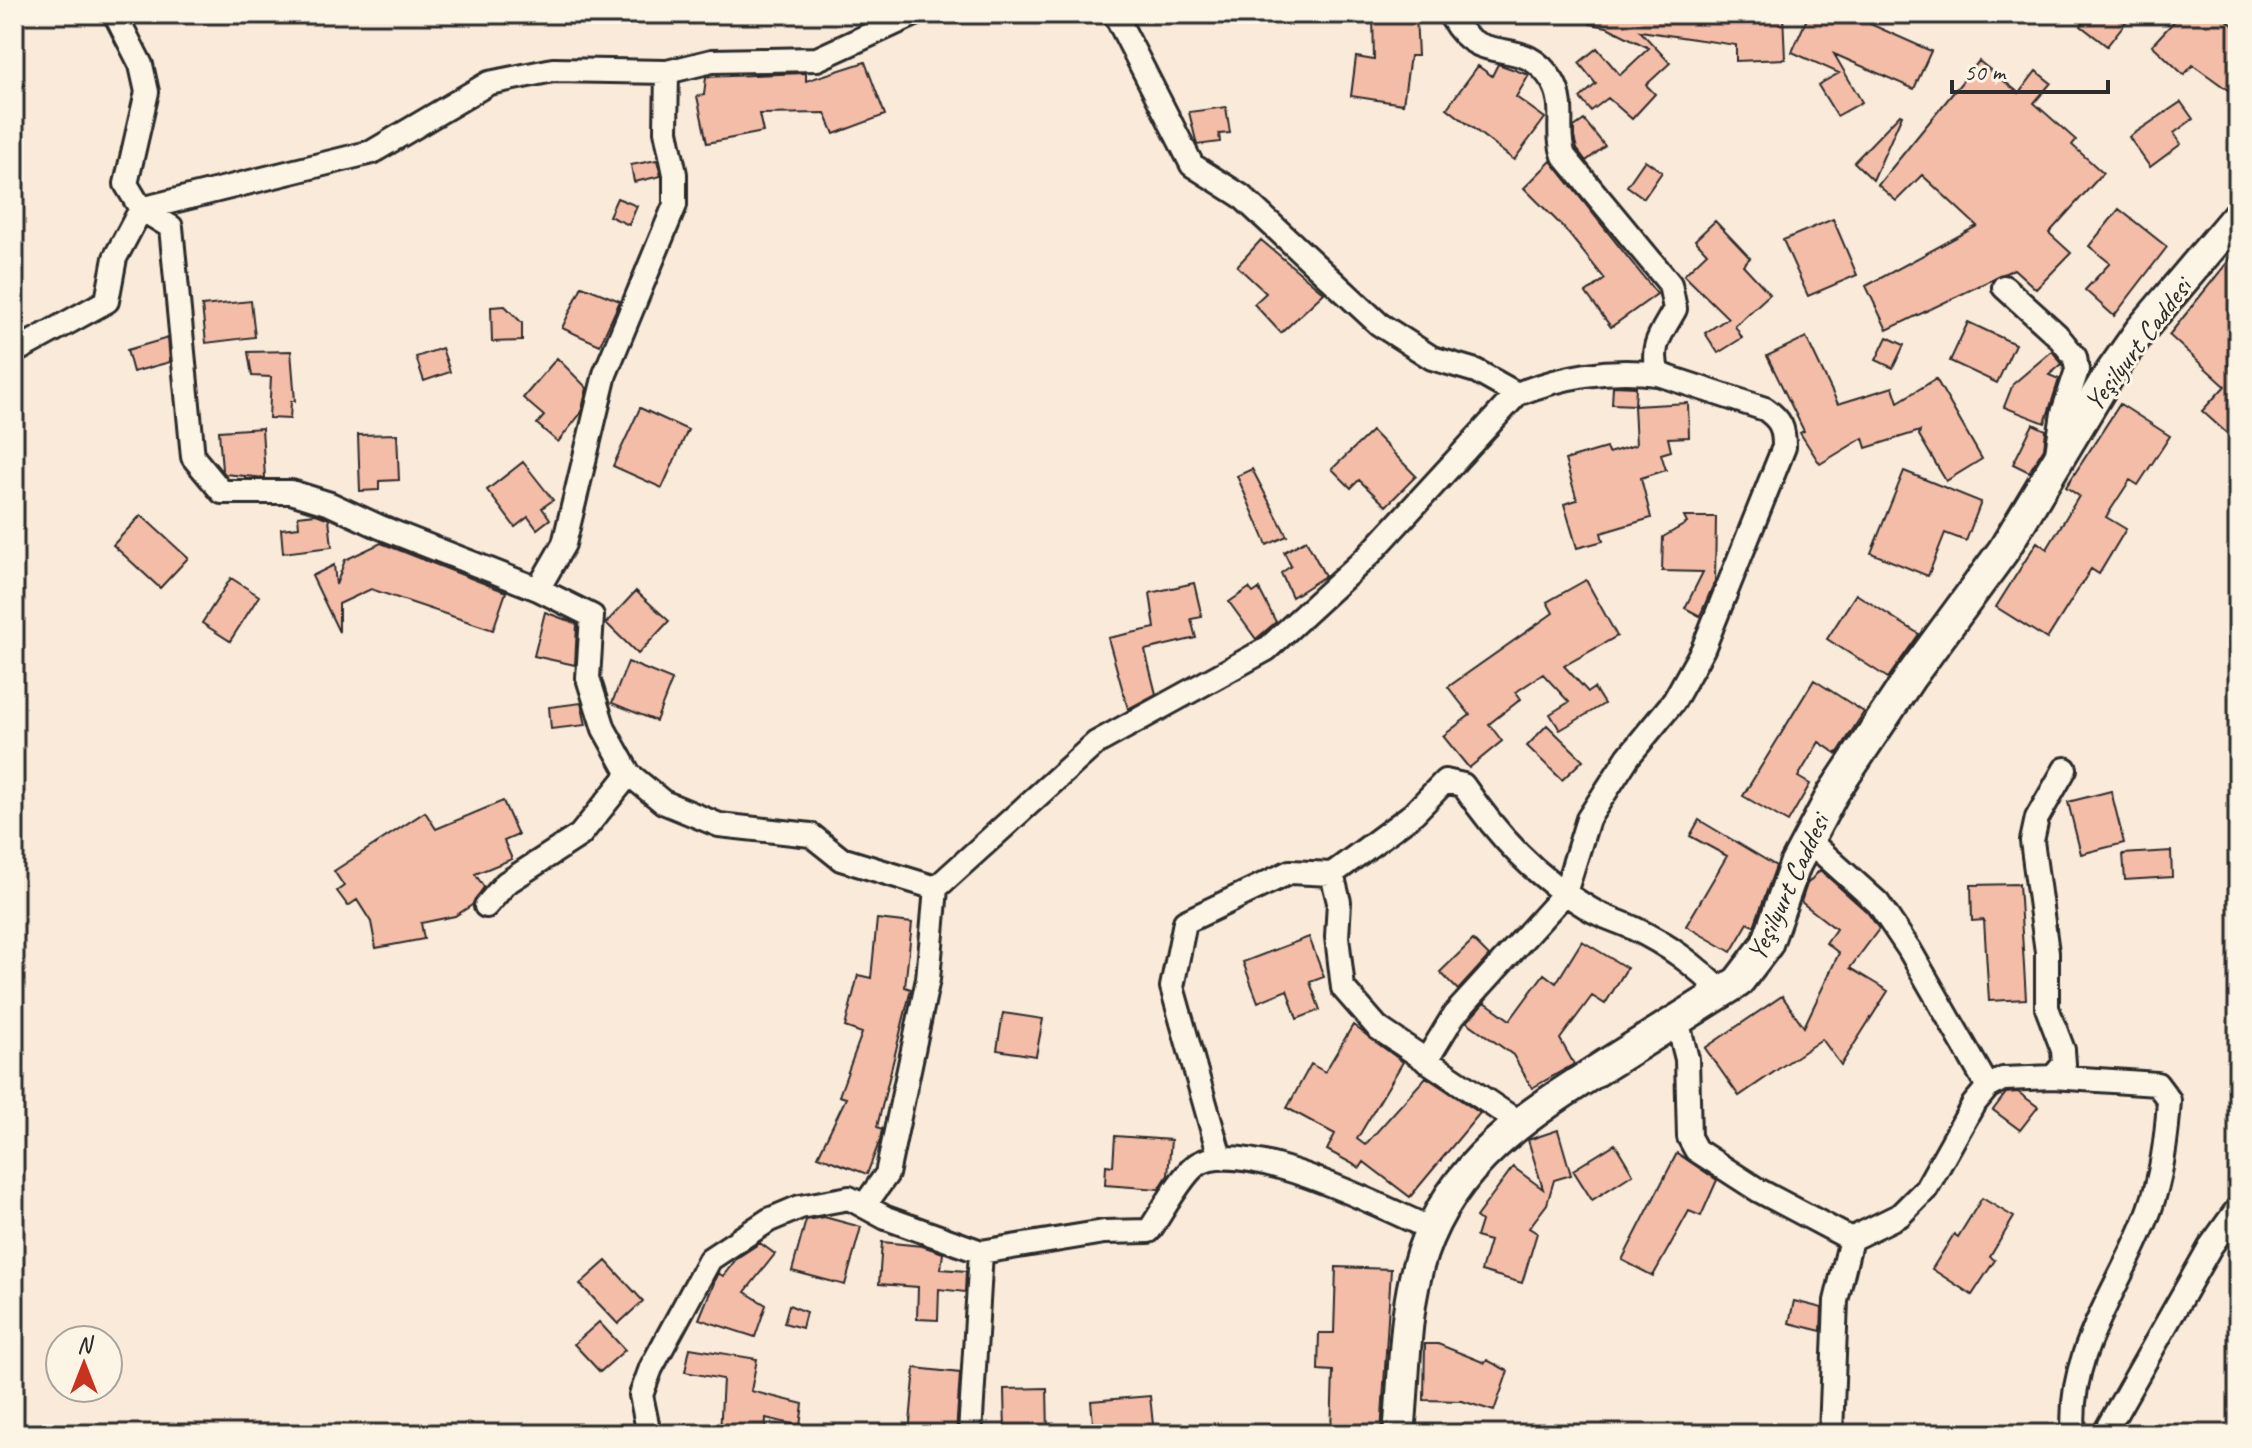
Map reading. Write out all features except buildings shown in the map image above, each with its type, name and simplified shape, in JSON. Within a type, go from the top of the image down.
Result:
[{"type":"main road","name":"Yeşilyurt Caddesi","points":[[1399,1434],[1414,1288],[1431,1229],[1449,1195],[1477,1159],[1518,1122],[1738,982],[1767,944],[1807,839],[1825,806],[1911,676],[2003,551],[2055,462],[2140,331],[2238,215]]},
{"type":"street","points":[[115,14],[141,65],[147,92],[126,184],[141,209],[171,227],[193,457],[222,492],[291,492],[330,504],[538,589],[592,616],[588,678],[604,729],[629,774],[663,802],[719,825],[811,835],[841,859],[936,888]]},
{"type":"street","points":[[14,352],[107,301],[115,258],[141,209],[372,152],[489,83],[553,70],[667,72],[712,61],[817,59],[915,14]]},
{"type":"street","points":[[1115,14],[1192,165],[1241,196],[1379,324],[1432,358],[1476,371],[1517,394]]},
{"type":"street","points":[[1453,14],[1461,34],[1480,48],[1513,51],[1531,59],[1552,79],[1560,104],[1560,143],[1564,156],[1670,284],[1676,297],[1675,309],[1654,344],[1658,374]]},
{"type":"street","points":[[538,589],[564,544],[605,374],[675,205],[675,174],[666,131],[667,72]]},
{"type":"street","points":[[2004,287],[2057,335],[2075,357],[2077,370],[2063,413],[2055,462]]},
{"type":"street","points":[[864,1206],[887,1174],[928,979],[936,888],[1096,743],[1267,649],[1369,555],[1517,394],[1553,380],[1596,371],[1658,374],[1765,409],[1778,418],[1784,430],[1784,447],[1703,649],[1674,701],[1628,757],[1588,819],[1565,893],[1454,1015],[1426,1061]]},
{"type":"street","points":[[2053,1077],[2064,1064],[2063,1050],[2047,1008],[2047,952],[2032,841],[2037,818],[2065,769]]},
{"type":"street","points":[[486,906],[506,883],[580,835],[629,774]]},
{"type":"street","points":[[1220,1157],[1172,987],[1185,922],[1290,872],[1332,874],[1413,814],[1445,781],[1463,785],[1491,826],[1526,865],[1592,910],[1670,947],[1694,963],[1722,992]]},
{"type":"street","points":[[1807,839],[1878,903],[1909,949],[1988,1087]]},
{"type":"street","points":[[1332,874],[1339,902],[1337,937],[1343,988],[1378,1028],[1518,1122]]},
{"type":"street","points":[[1677,1020],[1687,1059],[1689,1137],[1696,1150],[1758,1190],[1851,1239]]},
{"type":"street","points":[[1851,1239],[1900,1215],[1926,1189],[1965,1117],[1988,1087],[2003,1079],[2053,1077],[2157,1084],[2169,1100],[2167,1128],[2150,1208],[2078,1366],[2074,1434]]},
{"type":"street","points":[[649,1434],[641,1395],[710,1259],[769,1220],[800,1207],[849,1198],[886,1218],[981,1252],[1104,1232],[1149,1231],[1195,1166],[1220,1157],[1308,1173],[1431,1229]]},
{"type":"street","points":[[2104,1434],[2210,1247],[2238,1208]]},
{"type":"street","points":[[1831,1434],[1836,1301],[1851,1239]]},
{"type":"street","points":[[970,1434],[981,1252]]}]
